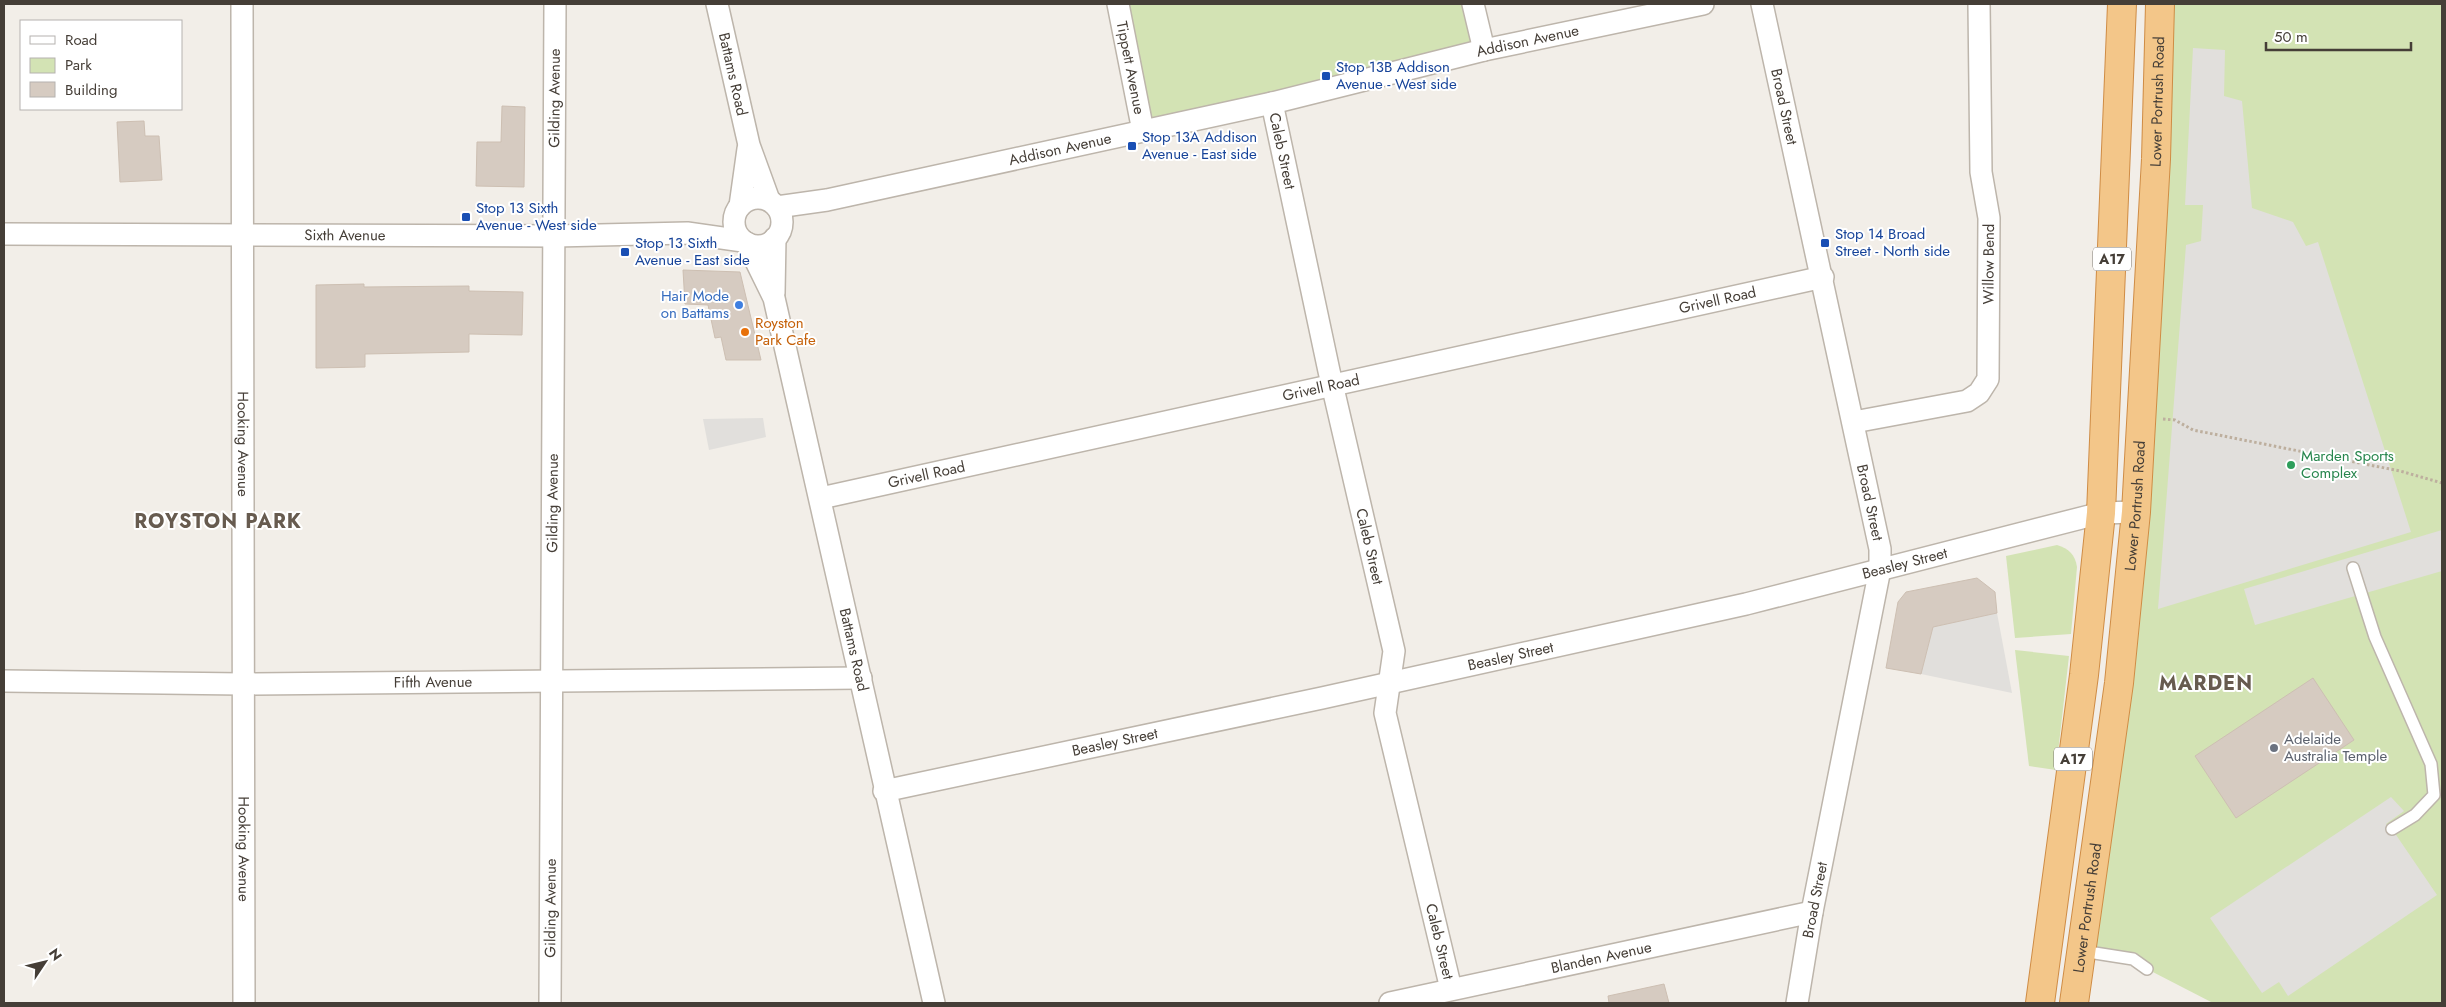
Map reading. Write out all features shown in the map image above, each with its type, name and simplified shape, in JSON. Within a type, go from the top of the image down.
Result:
[{"type":"highway","name":"A17","points":[[2040,1003],[2096,576],[2101,513],[2122,4]]},
{"type":"highway","name":"Lower Portrush Road","points":[[2074,1003],[2119,683],[2136,512],[2143,418],[2156,158],[2160,4]]},
{"type":"highway","points":[[2087,653],[2125,615],[2114,603],[2096,576]]},
{"type":"street","name":"Hooking Avenue","points":[[242,4],[244,1003]]},
{"type":"street","name":"Gilding Avenue","points":[[550,1003],[555,4]]},
{"type":"street","name":"Battams Road","points":[[717,4],[749,145],[776,217],[774,298]]},
{"type":"street","name":"Tippett Avenue","points":[[1118,4],[1144,131]]},
{"type":"street","points":[[1473,4],[1484,50]]},
{"type":"street","name":"Addison Avenue","points":[[776,217],[827,200],[1272,102],[1484,50],[1703,4]]},
{"type":"street","name":"Broad Street","points":[[1762,4],[1823,277],[1880,549],[1880,569],[1812,912],[1797,1003]]},
{"type":"street","name":"Willow Bend","points":[[1854,422],[1967,401],[1979,393],[1988,379],[1988,218],[1981,172],[1980,4]]},
{"type":"street","name":"Caleb Street","points":[[1272,102],[1333,386],[1394,652],[1385,712],[1451,989]]},
{"type":"street","name":"Battams Road","points":[[738,210],[749,145]]},
{"type":"street","points":[[752,198],[776,217],[762,246],[745,242],[738,236],[734,225],[738,210],[752,198]]},
{"type":"street","name":"Sixth Avenue","points":[[687,233],[720,224],[738,210]]},
{"type":"street","name":"Sixth Avenue","points":[[4,234],[555,236],[687,233],[745,242]]},
{"type":"street","name":"Battams Road","points":[[745,242],[774,298],[821,498],[884,792],[934,1003]]},
{"type":"street","name":"Grivell Road","points":[[821,498],[1823,277]]},
{"type":"street","name":"Beasley Street","points":[[884,792],[1746,604],[2101,513],[2136,512]]},
{"type":"street","name":"Fifth Avenue","points":[[4,681],[242,684],[861,678]]},
{"type":"street","name":"Blanden Avenue","points":[[1390,1003],[1812,912]]},
{"type":"lane","points":[[2353,568],[2374,637],[2431,764],[2434,795],[2415,814],[2392,829]]},
{"type":"lane","points":[[2082,951],[2133,959],[2147,969]]},
{"type":"path","points":[[2143,418],[2175,420],[2193,430],[2400,471],[2442,483]]},
{"type":"green space","points":[[1118,4],[1473,4],[1484,50],[1143,131]]},
{"type":"green space","name":"Marden Sports Complex","points":[[2160,4],[2442,4],[2442,1003],[2213,1003],[2147,969],[2082,951],[2119,683]]},
{"type":"green space","points":[[2057,545],[2071,553],[2077,567],[2071,634],[2015,638],[2006,556]]},
{"type":"green space","points":[[2015,650],[2069,656],[2056,770],[2029,766]]},
{"type":"shaded area","points":[[2193,48],[2225,50],[2224,96],[2242,101],[2252,208],[2293,222],[2306,246],[2318,242],[2411,532],[2158,609],[2186,245],[2201,241],[2203,205],[2185,205]]},
{"type":"shaded area","points":[[763,418],[766,437],[709,450],[703,419]]},
{"type":"shaded area","points":[[2442,530],[2442,571],[2255,625],[2244,589]]},
{"type":"shaded area","points":[[1997,613],[2012,693],[1921,674],[1933,627]]},
{"type":"shaded area","points":[[2391,797],[2404,811],[2386,824],[2392,829],[2437,895],[2288,996],[2279,982],[2262,993],[2210,918]]},
{"type":"building","points":[[502,106],[525,107],[524,187],[476,186],[477,142],[501,142]]},
{"type":"building","points":[[144,121],[145,136],[159,136],[162,180],[120,182],[117,122]]},
{"type":"building","points":[[683,270],[740,272],[761,360],[726,360],[721,337],[715,338],[708,305],[685,304]]},
{"type":"building","points":[[364,284],[364,287],[469,286],[469,291],[523,292],[522,335],[469,334],[469,352],[365,354],[365,367],[316,368],[316,285]]},
{"type":"building","points":[[1977,578],[1995,592],[1997,613],[1933,627],[1921,674],[1886,668],[1898,602],[1906,592]]},
{"type":"building","name":"Adelaide Australia Temple","points":[[2313,678],[2354,740],[2236,818],[2195,756]]},
{"type":"building","points":[[1664,984],[1669,1003],[1609,1003],[1608,996]]},
{"type":"place","name":"Stop 13B Addison Avenue - West side","points":[[1326,76]]},
{"type":"place","name":"Stop 13A Addison Avenue - East side","points":[[1132,146]]},
{"type":"place","name":"Stop 13 Sixth Avenue - West side","points":[[466,217]]},
{"type":"place","name":"Stop 14 Broad Street - North side","points":[[1825,243]]},
{"type":"place","name":"Stop 13 Sixth Avenue - East side","points":[[625,252]]},
{"type":"place","name":"Hair Mode on Battams","points":[[739,305]]},
{"type":"place","name":"Royston Park Cafe","points":[[745,332]]},
{"type":"place","name":"Marden Sports Complex","points":[[2291,465]]},
{"type":"place","name":"Adelaide Australia Temple","points":[[2274,748]]},
{"type":"district","name":"ROYSTON PARK","points":[[218,521]]},
{"type":"district","name":"MARDEN","points":[[2206,683]]}]
